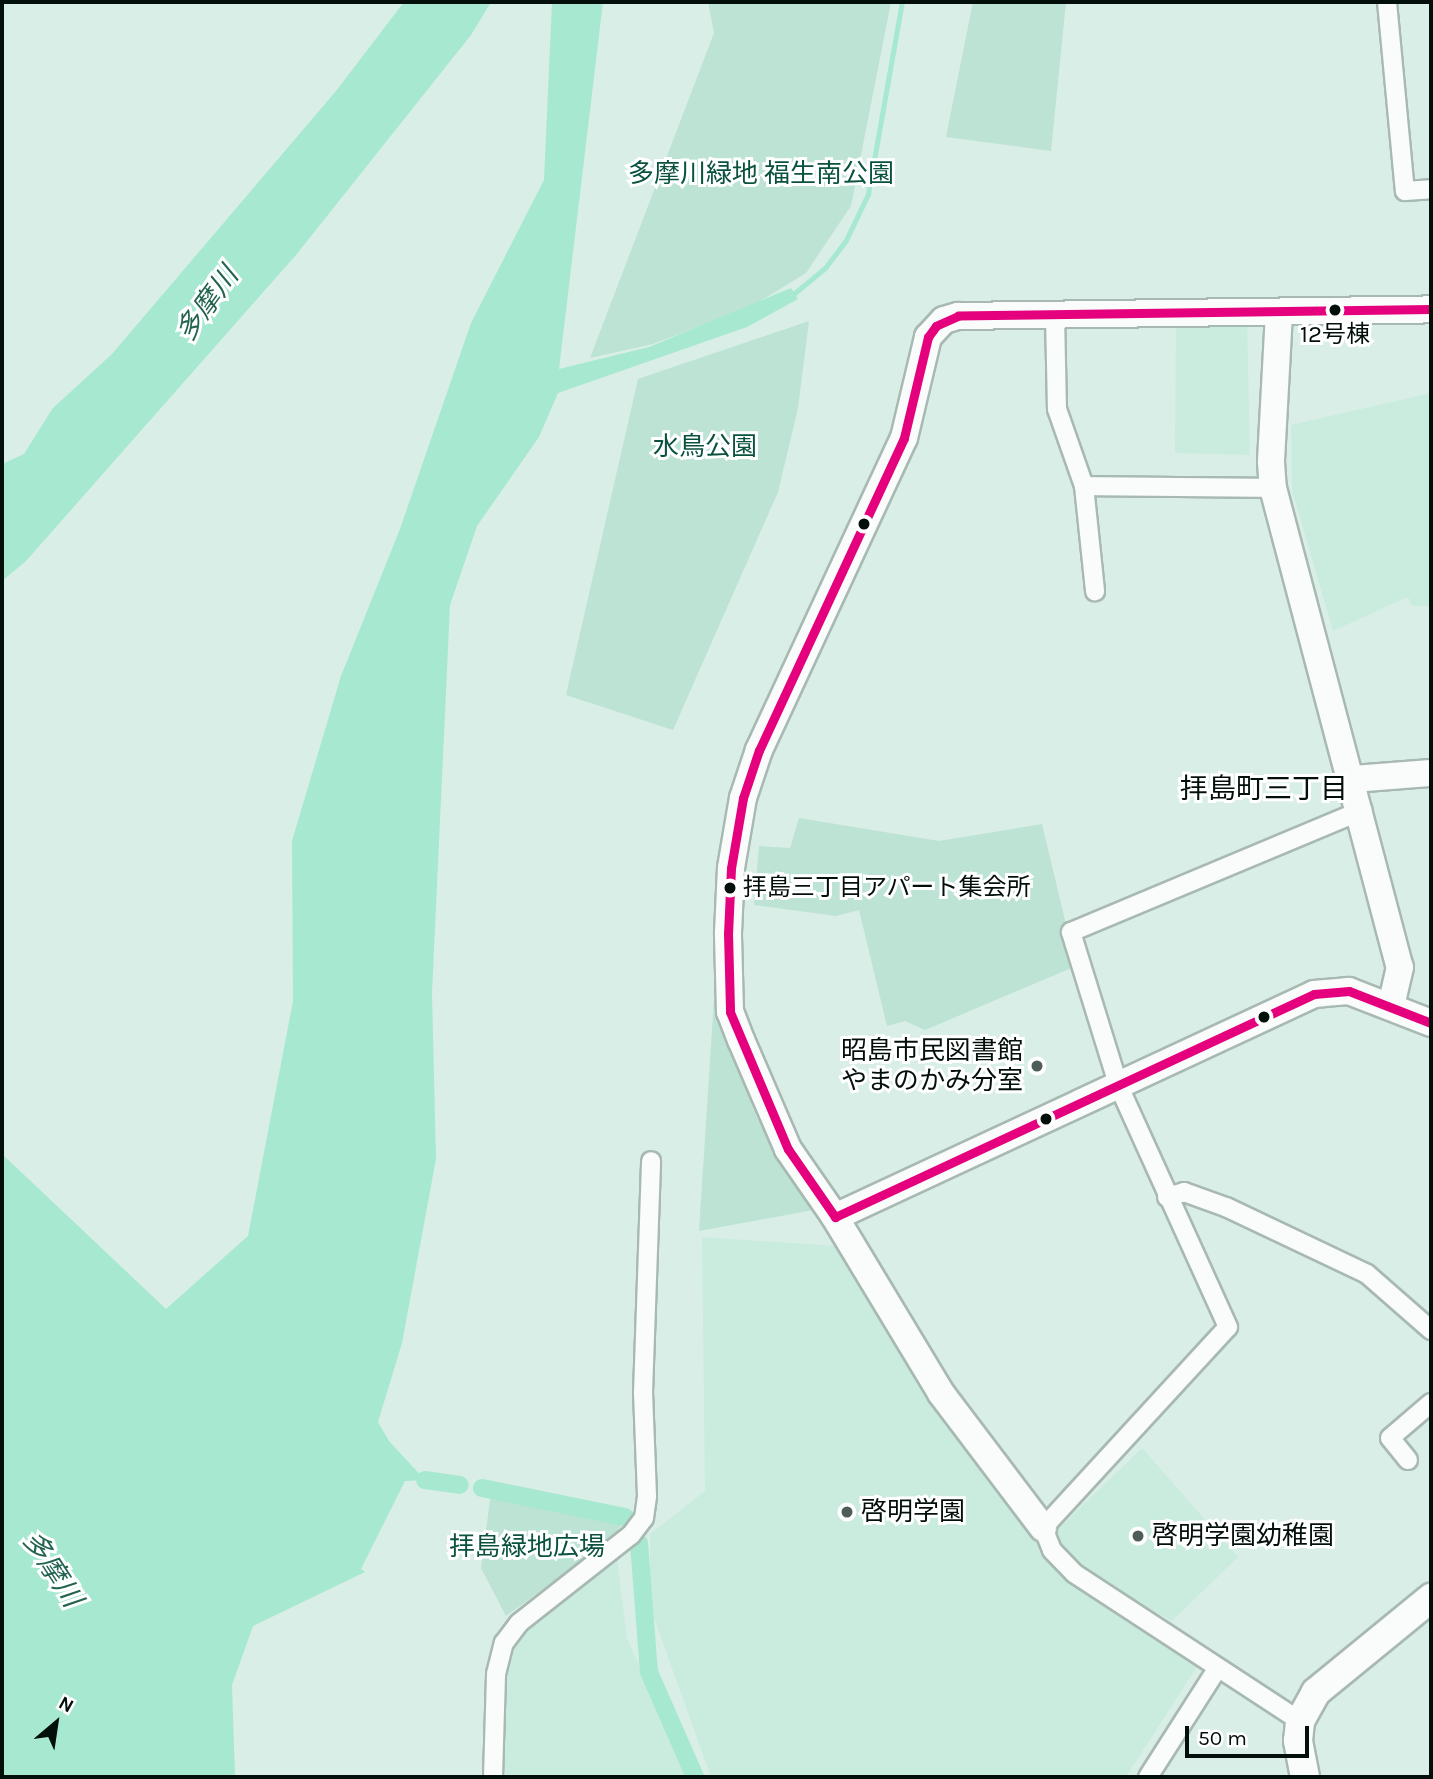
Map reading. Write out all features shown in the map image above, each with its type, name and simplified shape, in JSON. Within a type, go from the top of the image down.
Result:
[{"type":"main road","points":[[1305,1777],[1298,1741],[1300,1721],[1327,1678],[1431,1598]]},
{"type":"street","points":[[1387,2],[1405,191],[1431,189]]},
{"type":"street","points":[[1300,1721],[1074,1573],[1052,1550],[1043,1528],[941,1394],[835,1217],[788,1149],[730,1012],[731,867],[743,798],[759,750],[904,438],[930,333],[944,320],[958,316],[1431,309]]},
{"type":"street","points":[[1279,313],[1270,462],[1273,488],[1362,810],[1400,967],[1391,1005]]},
{"type":"street","points":[[1055,315],[1057,409],[1084,486],[1096,591]]},
{"type":"street","points":[[1084,486],[1273,488]]},
{"type":"street","points":[[1353,779],[1431,773]]},
{"type":"street","points":[[1043,1528],[1228,1327],[1118,1084],[1071,932],[1362,810]]},
{"type":"street","points":[[835,1217],[1314,995],[1349,990],[1431,1023]]},
{"type":"street","points":[[493,1777],[496,1674],[504,1643],[519,1623],[631,1535],[644,1518],[651,1161]]},
{"type":"street","points":[[1167,1197],[1184,1192],[1226,1207],[1367,1275],[1431,1330]]},
{"type":"street","points":[[1408,1460],[1390,1438],[1431,1403]]},
{"type":"street","points":[[1148,1777],[1217,1669]]},
{"type":"shaded area","points":[[1176,318],[1247,319],[1250,455],[1175,453]]},
{"type":"shaded area","points":[[1431,393],[1431,606],[1412,606],[1408,597],[1333,631],[1292,490],[1291,425]]},
{"type":"shaded area","name":"啓明学園","points":[[702,1237],[836,1246],[1036,1543],[1198,1665],[1126,1777],[711,1777],[650,1607],[650,1534],[705,1491]]},
{"type":"shaded area","name":"啓明学園幼稚園","points":[[1142,1448],[1238,1557],[1172,1621],[1082,1570],[1057,1541],[1057,1530]]},
{"type":"shaded area","points":[[617,1558],[627,1638],[688,1777],[502,1777],[502,1705],[508,1663],[524,1632]]},
{"type":"green space","name":"多摩川緑地 福生南公園","points":[[708,2],[891,2],[851,206],[806,273],[752,306],[653,344],[590,358],[714,33]]},
{"type":"green space","points":[[973,2],[1066,2],[1051,151],[946,137]]},
{"type":"green space","name":"水鳥公園","points":[[809,321],[798,408],[778,492],[673,730],[566,695],[638,379]]},
{"type":"green space","points":[[799,818],[939,841],[1042,824],[1076,966],[925,1030],[905,1021],[887,1026],[859,910],[836,916],[754,905],[759,846],[790,848]]},
{"type":"green space","points":[[714,999],[757,1118],[813,1210],[699,1231]]},
{"type":"green space","name":"拝島緑地広場","points":[[491,1493],[623,1523],[611,1540],[506,1616],[481,1568]]},
{"type":"water","name":"多摩川","points":[[404,2],[491,2],[471,35],[296,255],[26,561],[2,581],[2,464],[24,454],[53,408],[112,354],[336,91]]},
{"type":"water","name":"多摩川","points":[[552,2],[603,2],[559,369],[649,347],[791,288],[798,299],[747,327],[558,393],[539,437],[477,526],[450,605],[432,993],[436,1159],[402,1343],[378,1422],[389,1441],[425,1480],[405,1481],[361,1569],[365,1572],[253,1626],[232,1685],[235,1777],[2,1777],[2,1154],[166,1309],[248,1236],[293,1001],[292,841],[341,676],[400,529],[471,323],[544,180]]},
{"type":"waterway","points":[[791,296],[825,268],[846,240],[868,194],[902,2]]},
{"type":"waterway","points":[[425,1480],[460,1485]]},
{"type":"waterway","points":[[482,1488],[625,1517]]},
{"type":"waterway","points":[[639,1543],[649,1672],[695,1777]]},
{"type":"transit line","points":[[1431,309],[958,316],[936,326],[928,337],[904,438],[759,750],[743,798],[731,868],[728,933],[730,1012],[788,1149],[835,1217],[1314,994],[1349,991],[1431,1023]]},
{"type":"place","name":"12号棟","points":[[1335,310]]},
{"type":"place","name":"拝島三丁目アパート集会所","points":[[730,888]]},
{"type":"place","name":"昭島市民図書館 やまのかみ分室","points":[[1037,1066]]},
{"type":"place","name":"啓明学園","points":[[847,1512]]},
{"type":"place","name":"啓明学園幼稚園","points":[[1138,1536]]},
{"type":"district","name":"拝島町三丁目","points":[[1264,789]]}]
